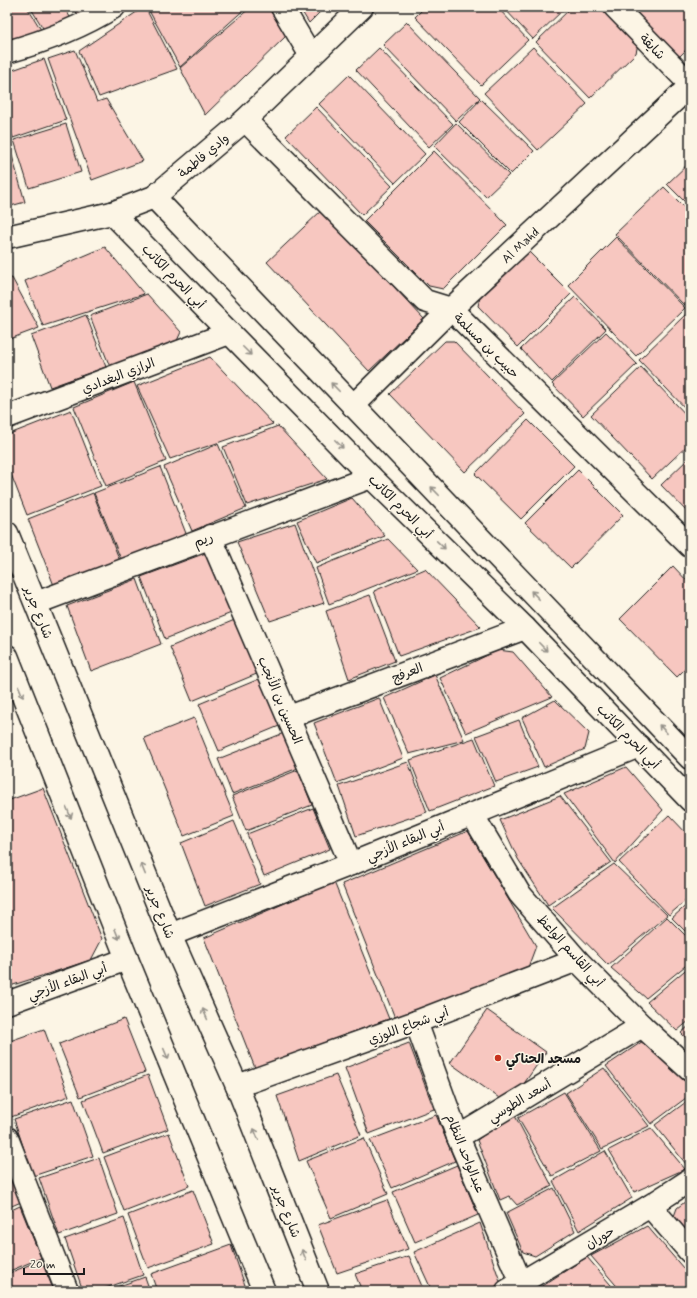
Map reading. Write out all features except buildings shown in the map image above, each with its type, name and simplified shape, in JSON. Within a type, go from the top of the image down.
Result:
[{"type":"street","points":[[7,52],[94,19],[114,7]]},
{"type":"street","points":[[282,7],[311,56]]},
{"type":"street","name":"وادي فاطمة","points":[[7,237],[112,213],[154,197],[244,120],[362,7]]},
{"type":"street","name":"شايقة","points":[[615,7],[690,85]]},
{"type":"street","name":"Al Mahd","points":[[353,406],[451,309],[690,85]]},
{"type":"street","name":"حبيب بن مسلمة","points":[[244,120],[425,301],[451,309],[687,537]]},
{"type":"street","points":[[154,197],[690,758]]},
{"type":"street","name":"أبي الحرم الكاتب","points":[[112,213],[371,477],[525,628],[690,800]]},
{"type":"street","name":"الرازي البغدادي","points":[[7,418],[229,333]]},
{"type":"street","name":"ريم","points":[[36,603],[210,536],[371,477]]},
{"type":"street","name":"شارع جرير","points":[[7,532],[170,935],[237,1086],[318,1291]]},
{"type":"street","name":"الحسين بن الأنجب","points":[[210,536],[351,864]]},
{"type":"street","name":"العرفج","points":[[289,717],[525,628]]},
{"type":"street","points":[[7,656],[127,959],[264,1291]]},
{"type":"street","name":"أبي البقاء الأزجي","points":[[170,935],[351,864],[639,746]]},
{"type":"street","name":"أبي القاسم الواعظ","points":[[472,814],[519,892],[577,960],[642,1026],[690,1070]]},
{"type":"street","name":"أبي البقاء الأزجي","points":[[7,1003],[127,959]]},
{"type":"street","name":"أبي شجاع اللوزي","points":[[237,1086],[416,1022],[577,960]]},
{"type":"street","name":"عبدالواحد النظام","points":[[416,1022],[514,1287]]},
{"type":"street","name":"أسعد الطوسي","points":[[458,1137],[642,1026]]},
{"type":"street","points":[[7,1138],[67,1291]]},
{"type":"street","name":"حوران","points":[[514,1287],[650,1206],[690,1180]]},
{"type":"street","points":[[650,1206],[690,1252]]},
{"type":"place","name":"مسجد الحناكي","points":[[498,1058]]}]
